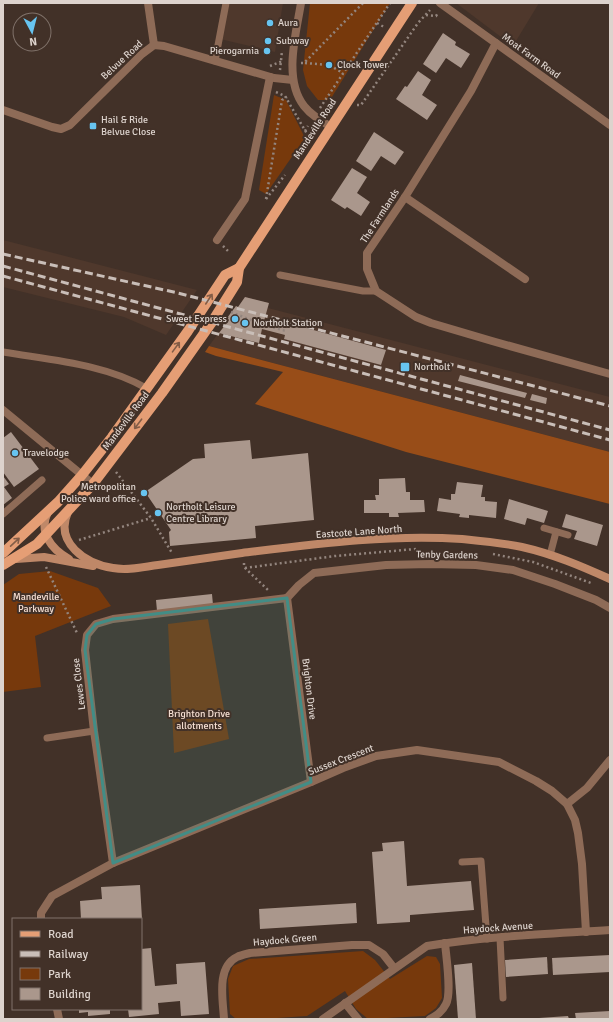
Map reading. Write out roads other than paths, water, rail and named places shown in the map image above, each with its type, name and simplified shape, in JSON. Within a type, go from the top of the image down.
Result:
[{"type":"main road","name":"Mandeville Road","points":[[3,553],[49,510],[82,475],[112,437],[159,372],[194,323],[225,275],[238,268],[412,3]]},
{"type":"main road","name":"Mandeville Road","points":[[3,565],[15,559],[37,544],[48,530],[69,511],[93,484],[171,380],[212,322],[237,282],[238,268]]},
{"type":"street","points":[[148,3],[154,45]]},
{"type":"street","points":[[301,3],[292,80],[296,92],[304,106],[314,117],[331,127]]},
{"type":"street","name":"Moat Farm Road","points":[[442,4],[610,125]]},
{"type":"street","name":"The Farmlands","points":[[376,292],[367,270],[368,253],[471,91],[496,43]]},
{"type":"street","name":"Belvue Road","points":[[3,110],[52,127],[61,128],[70,125],[142,54],[154,45],[164,46],[270,77],[292,80]]},
{"type":"street","points":[[217,240],[245,199],[270,77]]},
{"type":"street","points":[[404,197],[525,279]]},
{"type":"street","points":[[376,292],[416,317],[431,323],[610,374]]},
{"type":"street","points":[[3,410],[93,484]]},
{"type":"street","points":[[26,531],[35,527],[48,530],[46,516],[49,510]]},
{"type":"street","points":[[69,511],[65,522],[65,531],[70,545]]},
{"type":"street","name":"Eastcote Lane North","points":[[80,564],[56,551],[49,542],[48,530],[62,536],[84,559],[104,566]]},
{"type":"street","name":"Eastcote Lane North","points":[[15,559],[34,556],[80,564],[123,569],[335,542],[389,538],[444,538],[484,541],[522,547],[565,560],[610,579]]},
{"type":"street","name":"Tenby Gardens","points":[[287,598],[299,585],[314,573],[386,565],[453,564],[476,565],[513,570],[596,600],[610,608]]},
{"type":"street","name":"Lewes Close","points":[[113,863],[94,731],[85,650],[87,635],[96,624],[113,618],[287,598]]},
{"type":"street","name":"Brighton Drive","points":[[287,598],[311,782]]},
{"type":"street","name":"Sussex Crescent","points":[[41,918],[42,913],[52,896],[113,863],[343,768],[376,756],[417,750],[499,762],[536,781],[552,791],[567,804],[575,820],[578,833],[582,864],[586,932]]},
{"type":"street","points":[[567,804],[587,788],[610,760]]},
{"type":"street","name":"Haydock Avenue","points":[[323,1019],[427,946],[487,939],[610,930]]},
{"type":"street","points":[[430,1019],[439,1014],[447,1003],[449,990],[445,943]]},
{"type":"street","name":"Haydock Green","points":[[224,1019],[222,979],[226,966],[236,957],[250,953],[352,944],[369,945],[383,954],[394,968]]},
{"type":"street","points":[[345,1003],[358,1019]]},
{"type":"lane","points":[[215,61],[226,3]]},
{"type":"lane","points":[[280,275],[362,291],[376,292]]},
{"type":"lane","points":[[3,352],[91,366],[138,383],[146,388]]},
{"type":"lane","points":[[3,514],[42,480]]},
{"type":"lane","points":[[544,528],[568,535]]},
{"type":"lane","points":[[550,555],[556,532]]},
{"type":"lane","points":[[47,738],[94,731]]},
{"type":"lane","points":[[462,862],[481,861],[487,939]]},
{"type":"lane","points":[[500,938],[503,998]]},
{"type":"railway","points":[[3,254],[178,293],[610,406]]},
{"type":"railway","points":[[3,266],[610,430]]},
{"type":"railway","points":[[3,276],[610,440]]},
{"type":"place","name":"Aura","points":[[270,23]]},
{"type":"place","name":"Subway","points":[[268,41]]},
{"type":"place","name":"Pierogarnia","points":[[267,51]]},
{"type":"place","name":"Clock Tower","points":[[329,65]]},
{"type":"place","name":"Hail & Ride Belvue Close","points":[[93,126]]},
{"type":"place","name":"Sweet Express","points":[[235,319]]},
{"type":"place","name":"Northolt Station","points":[[245,323]]},
{"type":"place","name":"Northolt","points":[[405,367]]},
{"type":"place","name":"Travelodge","points":[[15,453]]},
{"type":"place","name":"Metropolitan Police ward office","points":[[144,493]]},
{"type":"place","name":"Northolt Leisure Centre Library","points":[[158,513]]},
{"type":"park label","name":"Mandeville Parkway","points":[[36,602]]},
{"type":"park label","name":"Brighton Drive allotments","points":[[199,720]]}]
